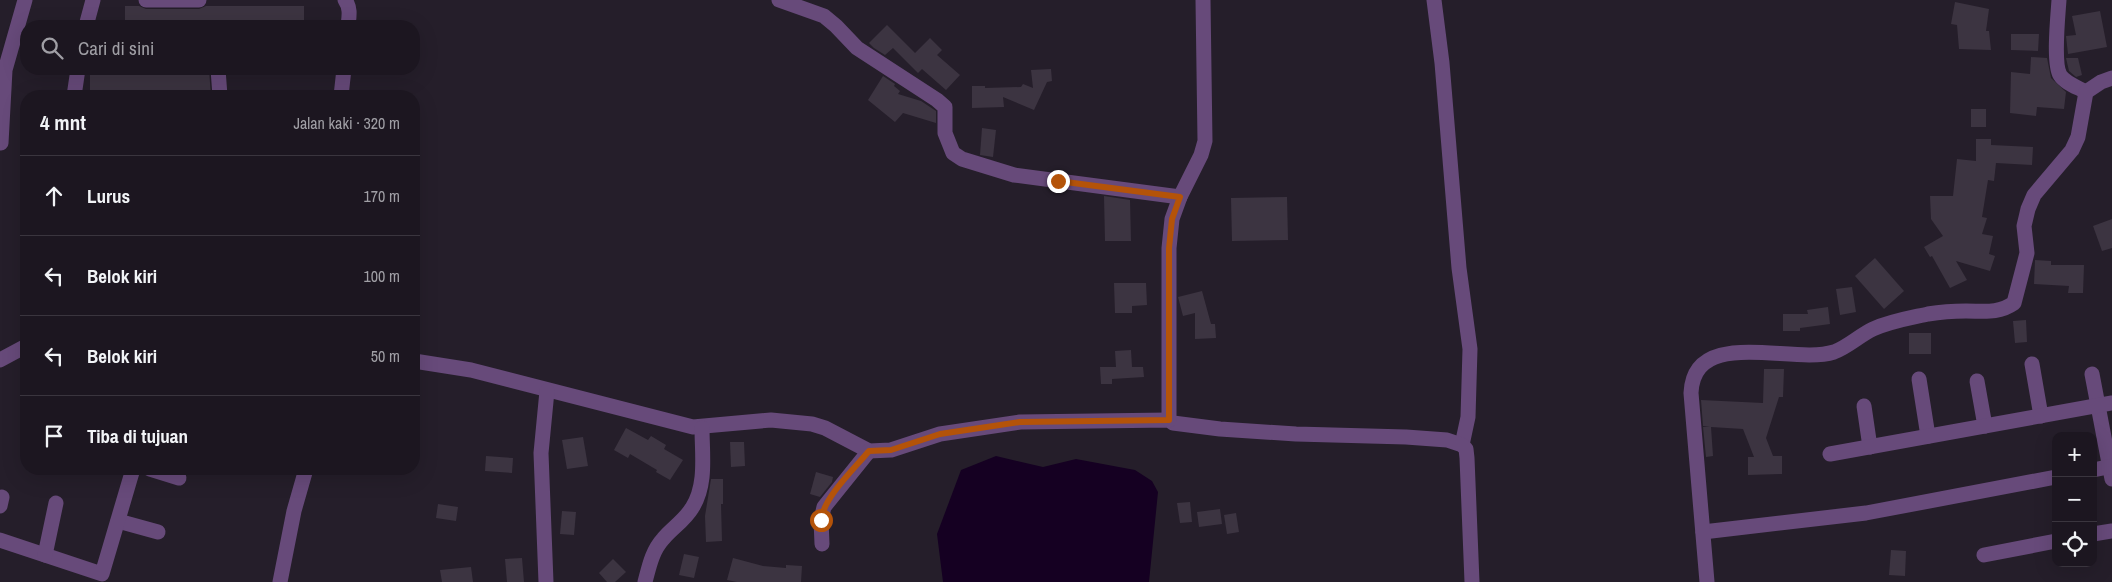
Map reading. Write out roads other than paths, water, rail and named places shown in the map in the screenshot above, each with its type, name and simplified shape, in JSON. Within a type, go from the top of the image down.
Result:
[{"type":"street","points":[[2,142],[5,70],[24,0]]},
{"type":"street","points":[[88,20],[93,0]]},
{"type":"street","points":[[146,0],[200,0]]},
{"type":"street","points":[[345,0],[350,12],[349,20]]},
{"type":"street","points":[[779,0],[824,16],[857,48],[937,100],[945,107],[945,133],[953,154],[962,159],[1014,175],[1180,197]]},
{"type":"street","points":[[1169,420],[1169,248],[1172,219],[1180,197],[1201,156],[1205,141],[1202,0]]},
{"type":"street","points":[[1434,0],[1442,63],[1460,268],[1470,349],[1468,416],[1462,444]]},
{"type":"street","points":[[2059,0],[2057,57],[2059,74],[2064,80],[2086,92]]},
{"type":"street","points":[[75,90],[77,75]]},
{"type":"street","points":[[218,75],[220,90]]},
{"type":"street","points":[[342,90],[343,75]]},
{"type":"street","points":[[1707,582],[1692,393],[1692,379],[1702,363],[1724,354],[1816,354],[1835,352],[1874,328],[1894,321],[1965,310],[1993,312],[2014,303],[2027,253],[2024,226],[2034,195],[2072,150],[2078,137],[2086,92],[2101,82],[2112,78]]},
{"type":"street","points":[[0,360],[20,349]]},
{"type":"street","points":[[420,362],[471,370],[693,428],[771,420],[795,422],[825,428],[869,451],[891,450],[940,434],[1020,422],[1169,420],[1173,423],[1220,429],[1446,440],[1462,444],[1466,450],[1472,582]]},
{"type":"street","points":[[2032,364],[2041,416]]},
{"type":"street","points":[[2092,374],[2105,404],[2111,471],[2097,470]]},
{"type":"street","points":[[1918,379],[1928,436]]},
{"type":"street","points":[[1977,381],[1985,426]]},
{"type":"street","points":[[546,582],[541,454],[547,391]]},
{"type":"street","points":[[1830,454],[2105,404]]},
{"type":"street","points":[[1864,406],[1870,446]]},
{"type":"street","points":[[645,582],[654,552],[663,538],[679,526],[692,508],[699,493],[702,479],[702,428]]},
{"type":"street","points":[[822,544],[821,520],[824,508],[869,451]]},
{"type":"street","points":[[0,540],[102,574],[131,475]]},
{"type":"street","points":[[169,475],[179,478]]},
{"type":"street","points":[[280,582],[294,511],[304,475]]},
{"type":"street","points":[[1703,532],[1866,513],[2052,478]]},
{"type":"street","points":[[45,555],[56,503]]},
{"type":"street","points":[[118,521],[158,532]]},
{"type":"street","points":[[2097,533],[2112,531]]},
{"type":"street","points":[[1984,554],[2052,542]]}]
